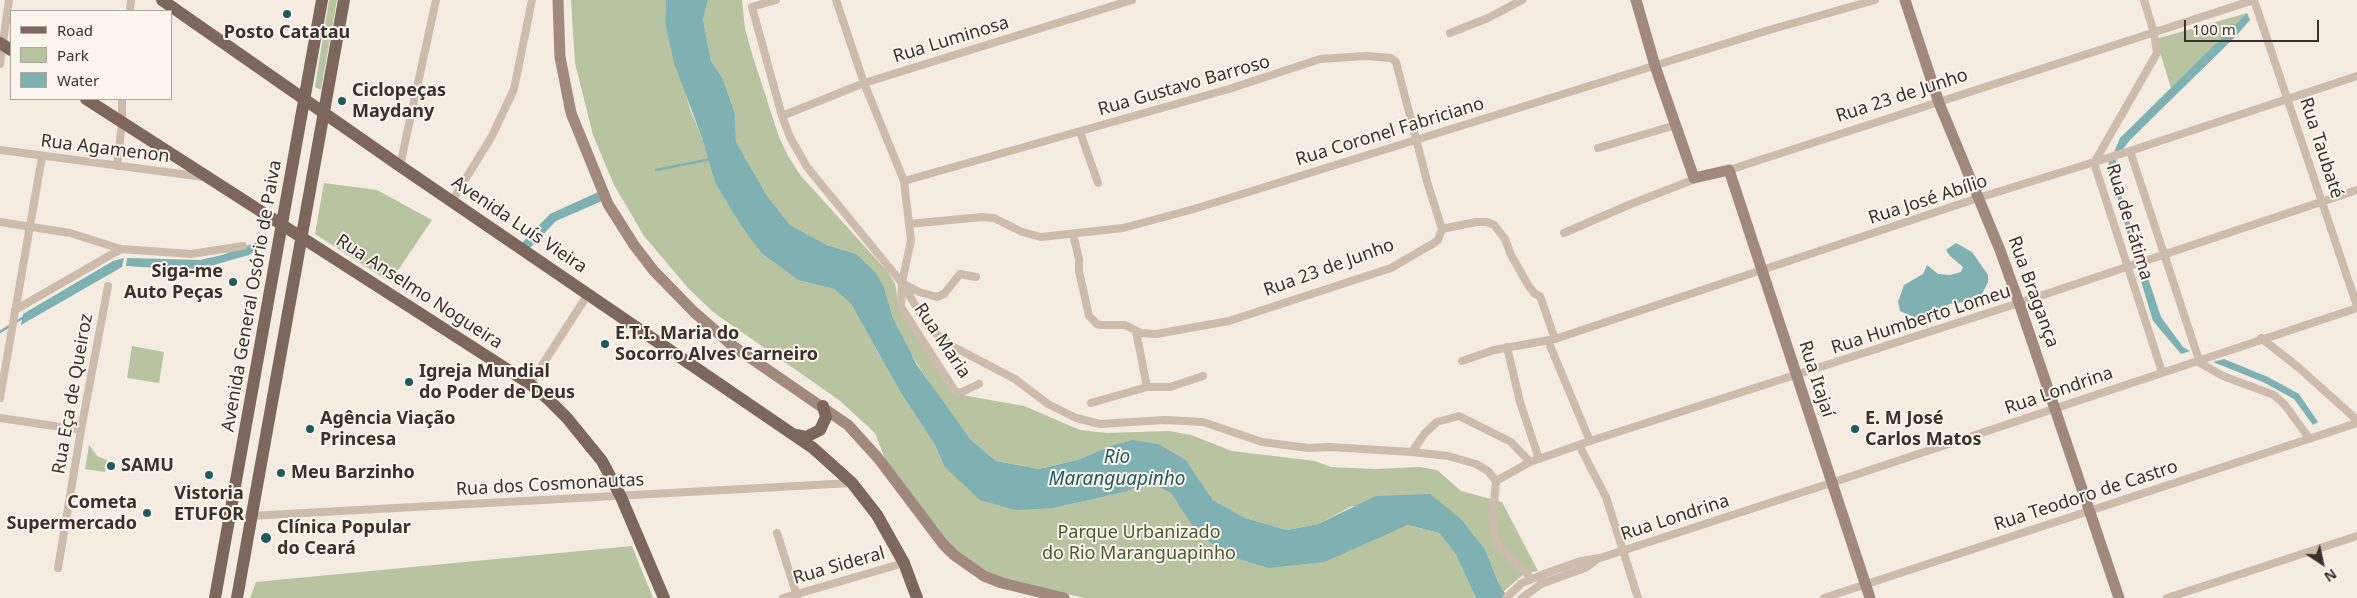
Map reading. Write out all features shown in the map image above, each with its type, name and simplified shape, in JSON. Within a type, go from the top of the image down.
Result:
[{"type":"main road","name":"Avenida Luís Vieira","points":[[162,0],[400,166],[813,448],[852,483],[877,515],[904,563],[917,598]]},
{"type":"main road","name":"Avenida General Osório de Paiva","points":[[215,598],[283,227],[322,0]]},
{"type":"main road","name":"Avenida General Osório de Paiva","points":[[237,598],[250,516],[344,0]]},
{"type":"main road","name":"Rua Anselmo Nogueira","points":[[88,100],[530,384],[549,400],[602,461],[620,497],[664,598]]},
{"type":"main road","points":[[794,435],[806,437],[820,430],[826,417],[823,406]]},
{"type":"street","points":[[0,64],[5,46],[9,0]]},
{"type":"street","points":[[400,166],[436,0]]},
{"type":"street","points":[[452,201],[492,136],[514,89],[532,0]]},
{"type":"street","points":[[558,0],[560,57],[572,113],[608,204],[634,245],[677,295],[734,346],[823,406],[860,436],[943,544],[954,555],[984,576],[1002,583],[1064,598]]},
{"type":"street","points":[[776,0],[752,7],[782,116],[798,153],[807,167],[902,283],[929,328],[952,346],[1015,379],[1048,404],[1076,418],[1100,424],[1165,420],[1204,422],[1262,442],[1308,448],[1330,447],[1412,452],[1448,456],[1469,462],[1488,471],[1496,481],[1493,516],[1496,543],[1531,578]]},
{"type":"street","name":"Rua Maria","points":[[836,0],[864,83],[904,182],[911,240],[902,283],[901,307],[956,391],[960,393],[979,384]]},
{"type":"street","name":"Rua Luminosa","points":[[782,116],[864,83],[1132,0]]},
{"type":"street","points":[[1450,33],[1488,18],[1522,0]]},
{"type":"street","points":[[1636,0],[1655,66],[1695,179]]},
{"type":"street","name":"Rua Coronel Fabriciano","points":[[909,224],[982,217],[1003,221],[1034,236],[1123,228],[1875,0]]},
{"type":"street","name":"Rua Bragança","points":[[1905,0],[1939,103],[2019,304],[2119,598]]},
{"type":"street","name":"Rua de Fátima","points":[[2144,0],[2154,33],[2157,53],[2094,163],[2162,372]]},
{"type":"street","name":"Rua 23 de Junho","points":[[1564,233],[1695,179],[1729,170],[1939,103],[2254,0]]},
{"type":"street","name":"Rua Taubaté","points":[[2254,0],[2289,99],[2357,307]]},
{"type":"street","name":"Rua Gustavo Barroso","points":[[904,182],[1278,74],[1320,59],[1366,56],[1391,58],[1396,62],[1416,140]]},
{"type":"street","name":"Rua José Abílio","points":[[1462,361],[1507,347],[1552,340],[1978,198],[2130,152],[2357,76]]},
{"type":"street","points":[[117,166],[122,123],[122,100]]},
{"type":"street","points":[[1598,148],[1676,125]]},
{"type":"street","points":[[1080,132],[1098,183]]},
{"type":"street","points":[[1416,140],[1442,229],[1481,221],[1494,225],[1505,238],[1511,255],[1528,285],[1535,294],[1540,296],[1552,340],[1590,441]]},
{"type":"street","name":"Rua Agamenon","points":[[0,150],[205,177]]},
{"type":"street","points":[[2130,152],[2165,254],[2198,360],[2206,368],[2223,376],[2274,395],[2285,405],[2308,438]]},
{"type":"street","points":[[0,398],[42,157]]},
{"type":"street","name":"Rua Itajaí","points":[[1729,170],[1870,598]]},
{"type":"street","name":"Rua Humberto Lomeu","points":[[1496,481],[1530,462],[1579,444],[2019,304],[2126,266],[2357,190]]},
{"type":"street","points":[[0,222],[70,233],[124,250],[191,254],[243,246]]},
{"type":"street","name":"Rua 23 de Junho","points":[[1073,234],[1089,316],[1101,325],[1125,325],[1136,331],[1156,334],[1229,321],[1390,268],[1438,240],[1442,229]]},
{"type":"street","points":[[14,313],[124,250]]},
{"type":"street","name":"Rua Maria","points":[[902,283],[919,292],[937,296],[944,294],[960,274],[976,277]]},
{"type":"street","name":"Rua Eça de Queiroz","points":[[58,568],[108,286]]},
{"type":"street","points":[[530,384],[588,294]]},
{"type":"street","name":"Rua Londrina","points":[[1600,558],[1831,483],[2357,307]]},
{"type":"street","points":[[1136,331],[1147,387]]},
{"type":"street","points":[[2261,338],[2298,367],[2357,422]]},
{"type":"street","points":[[1507,347],[1523,410],[1539,459]]},
{"type":"street","points":[[1091,403],[1147,387],[1170,386],[1203,376]]},
{"type":"street","points":[[1412,452],[1425,433],[1437,422],[1459,416],[1511,442],[1530,462]]},
{"type":"street","points":[[0,418],[81,430]]},
{"type":"street","name":"Rua Teodoro de Castro","points":[[1824,598],[2357,422]]},
{"type":"street","points":[[1579,444],[1606,497],[1638,598]]},
{"type":"street","name":"Rua dos Cosmonautas","points":[[250,516],[852,483]]},
{"type":"street","points":[[777,533],[797,596]]},
{"type":"street","points":[[2168,598],[2357,536]]},
{"type":"street","points":[[1506,598],[1513,590],[1531,578],[1581,561],[1600,558]]},
{"type":"street","points":[[1522,598],[1541,584],[1585,568],[1600,558]]},
{"type":"street","name":"Rua Sideral","points":[[783,598],[797,596],[904,563]]},
{"type":"green space","points":[[329,0],[337,0],[321,90],[315,87]]},
{"type":"green space","name":"Parque Urbanizado do Rio Maranguapinho","points":[[571,0],[666,0],[665,23],[690,109],[702,138],[715,183],[740,224],[761,253],[798,280],[834,289],[851,304],[901,393],[935,445],[944,466],[1054,508],[1125,492],[1148,482],[1171,493],[1197,533],[1228,556],[1268,568],[1367,542],[1408,525],[1439,533],[1455,553],[1476,598],[1085,598],[1015,583],[987,571],[966,559],[945,541],[887,464],[875,433],[839,400],[713,312],[688,288],[644,236],[614,185],[593,135],[575,63]]},
{"type":"green space","name":"Parque Urbanizado do Rio Maranguapinho","points":[[708,0],[742,0],[745,29],[753,57],[779,137],[788,156],[801,176],[887,271],[895,283],[899,308],[962,395],[1024,406],[1080,430],[1106,433],[1169,431],[1191,435],[1232,451],[1315,461],[1331,467],[1374,469],[1419,467],[1437,470],[1461,491],[1502,502],[1538,571],[1524,574],[1504,591],[1498,582],[1485,549],[1461,519],[1352,506],[1318,524],[1287,530],[1245,518],[1213,500],[1186,460],[1111,446],[1077,460],[1039,469],[996,461],[971,440],[932,387],[905,344],[893,318],[884,287],[856,254],[827,245],[790,225],[768,197],[736,142],[735,114],[723,79],[711,61],[703,19]]},
{"type":"green space","points":[[2247,13],[2209,51],[2171,88],[2156,39]]},
{"type":"green space","points":[[324,183],[377,190],[432,220],[390,282],[315,234]]},
{"type":"green space","points":[[132,346],[164,352],[159,383],[127,378]]},
{"type":"green space","points":[[89,445],[97,456],[107,460],[105,472],[85,469]]},
{"type":"green space","points":[[632,546],[653,598],[250,598],[256,582]]},
{"type":"water","name":"Rio Maranguapinho","points":[[666,0],[708,0],[703,19],[711,61],[723,79],[735,114],[736,142],[768,197],[790,225],[827,245],[856,254],[875,272],[884,287],[893,318],[917,365],[971,440],[996,461],[1039,469],[1077,460],[1111,446],[1133,440],[1158,444],[1186,460],[1213,500],[1245,518],[1287,530],[1318,524],[1376,496],[1430,494],[1461,519],[1485,549],[1498,582],[1508,598],[1476,598],[1455,553],[1439,533],[1408,525],[1324,562],[1268,568],[1228,556],[1197,533],[1171,493],[1148,482],[1125,492],[1054,508],[1015,510],[980,500],[944,466],[935,445],[901,393],[851,304],[834,289],[798,280],[761,253],[740,224],[715,183],[702,138],[674,63],[665,23]]},
{"type":"water","points":[[2247,13],[2250,20],[2236,36],[2123,149],[2114,152],[2120,138]]},
{"type":"water","points":[[2117,159],[2113,170],[2140,255],[2134,257],[2108,171],[2109,161]]},
{"type":"water","points":[[598,192],[602,201],[556,221],[529,249],[522,243],[550,214]]},
{"type":"water","points":[[263,240],[264,246],[249,255],[203,268],[190,270],[126,266],[127,258],[200,260],[222,255]]},
{"type":"water","points":[[1956,243],[1972,252],[1988,275],[1988,282],[1979,300],[1949,304],[1930,319],[1916,318],[1900,311],[1898,302],[1904,285],[1923,274],[1927,265],[1938,274],[1950,275],[1961,272],[1963,267],[1946,250]]},
{"type":"water","points":[[124,258],[122,267],[21,325],[23,314],[113,261]]},
{"type":"water","points":[[2145,269],[2161,317],[2183,347],[2190,351],[2181,354],[2153,321],[2138,271]]},
{"type":"water","points":[[2224,359],[2268,377],[2299,394],[2318,422],[2313,425],[2294,399],[2263,382],[2213,362]]},
{"type":"waterway","points":[[656,170],[711,159]]},
{"type":"waterway","points":[[0,332],[24,317]]},
{"type":"place","name":"Posto Catatau","points":[[287,14]]},
{"type":"place","name":"Ciclopeças Maydany","points":[[342,101]]},
{"type":"place","name":"Siga-me Auto Peças","points":[[233,282]]},
{"type":"place","name":"E.T.I. Maria do Socorro Alves Carneiro","points":[[605,344]]},
{"type":"place","name":"Igreja Mundial do Poder de Deus","points":[[409,382]]},
{"type":"place","name":"Agência Viação Princesa","points":[[310,429]]},
{"type":"place","name":"E. M José Carlos Matos","points":[[1855,429]]},
{"type":"place","name":"SAMU","points":[[111,466]]},
{"type":"place","name":"Meu Barzinho","points":[[281,473]]},
{"type":"place","name":"Vistoria ETUFOR","points":[[209,475]]},
{"type":"place","name":"Cometa Supermercado","points":[[147,513]]},
{"type":"place","name":"Clínica Popular do Ceará","points":[[266,538]]}]
